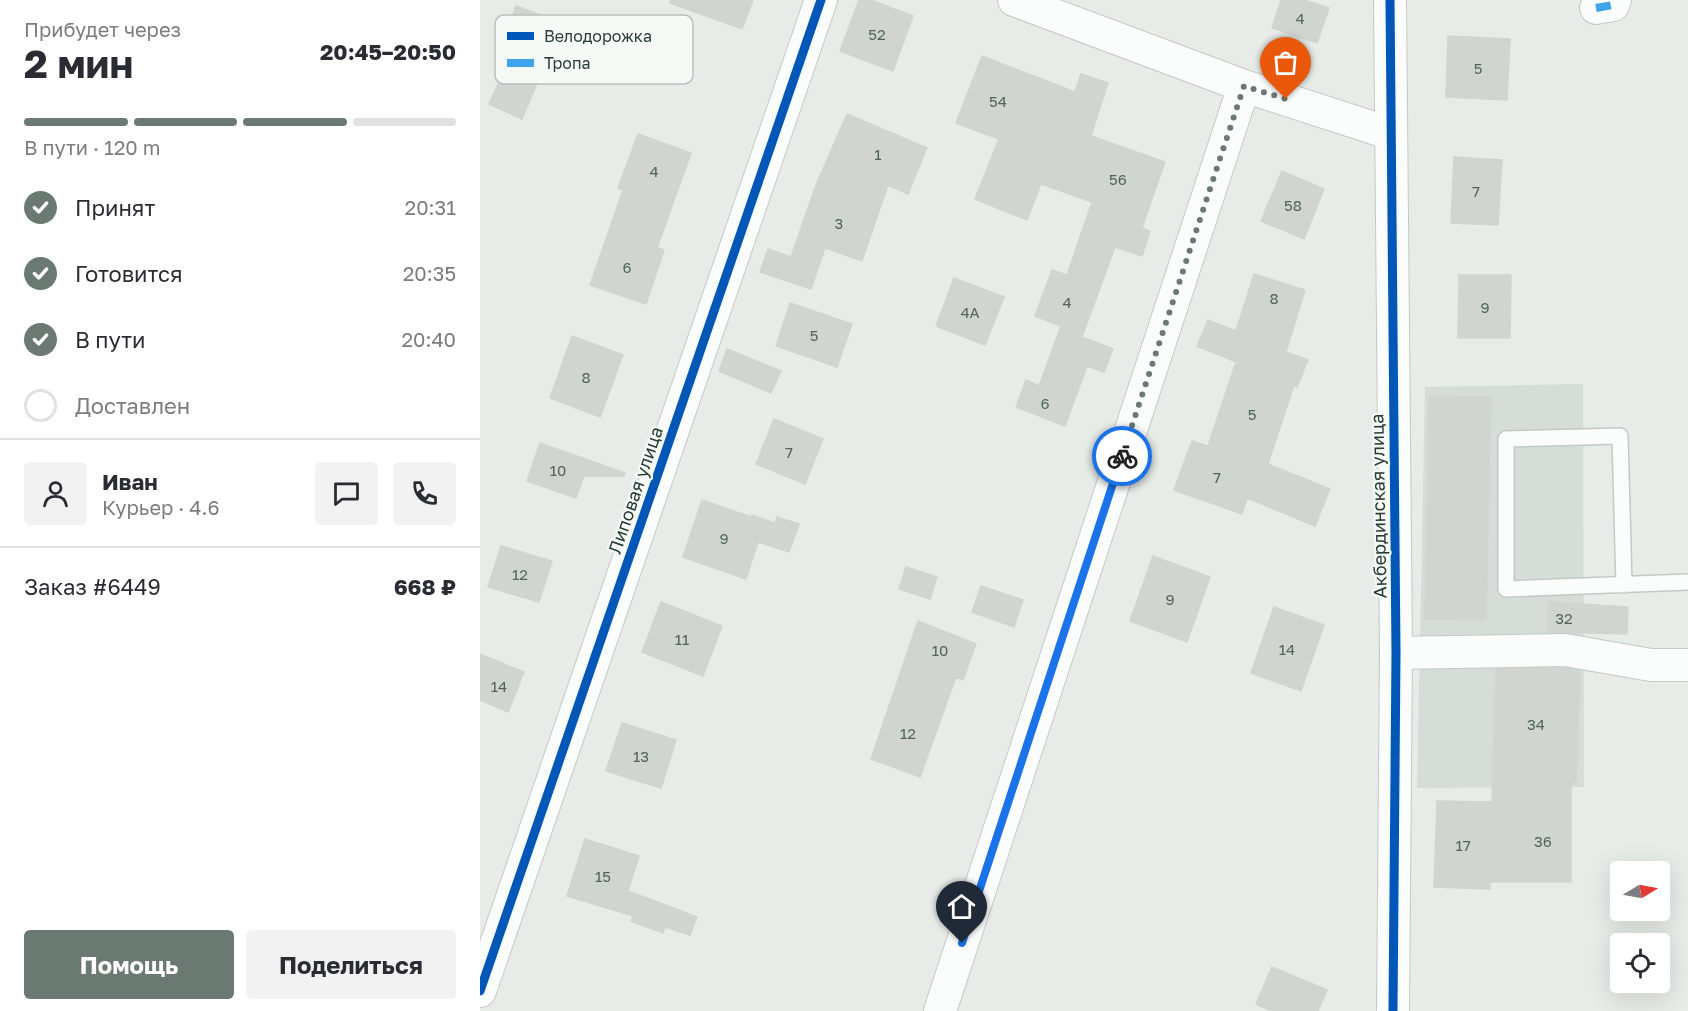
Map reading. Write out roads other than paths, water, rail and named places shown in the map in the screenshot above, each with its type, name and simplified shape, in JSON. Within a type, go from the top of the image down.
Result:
[{"type":"street","name":"Липовая улица","points":[[480,991],[821,0]]},
{"type":"street","points":[[1014,0],[1244,86],[1389,133]]},
{"type":"street","name":"Акбердинская улица","points":[[1390,0],[1389,133],[1396,652],[1393,1011]]},
{"type":"street","points":[[940,1011],[1244,86]]},
{"type":"street","points":[[1396,652],[1565,650],[1651,665],[1688,665]]},
{"type":"lane","points":[[1624,585],[1620,436],[1506,439],[1506,590],[1624,585],[1688,582]]}]
